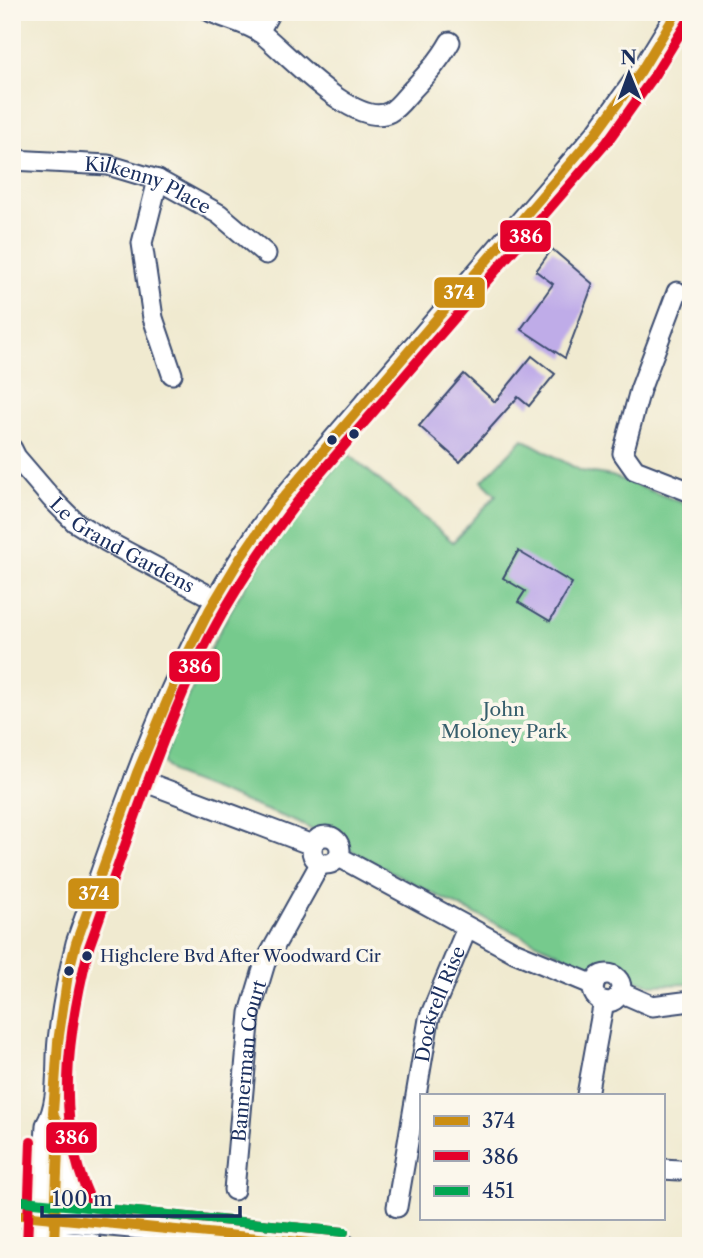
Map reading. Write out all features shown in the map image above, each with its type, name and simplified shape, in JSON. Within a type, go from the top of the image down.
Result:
[{"type":"main road","points":[[58,1152],[74,1199],[87,1221]]},
{"type":"main road","points":[[12,1196],[35,1186],[43,1177]]},
{"type":"main road","points":[[12,1214],[343,1246]]},
{"type":"main road","points":[[12,1240],[90,1246]]},
{"type":"street","points":[[211,12],[259,32],[310,78],[362,113],[373,115],[390,112],[440,60],[450,42]]},
{"type":"street","points":[[259,32],[270,12]]},
{"type":"street","points":[[49,1217],[43,1177],[46,1125],[53,1113],[58,1042],[68,974],[76,943],[135,778],[182,661],[215,599],[259,528],[300,475],[596,133],[641,71],[677,12]]},
{"type":"street","name":"Kilkenny Place","points":[[12,160],[108,165],[158,180],[219,214],[266,254]]},
{"type":"street","points":[[158,180],[142,243],[153,318],[172,374]]},
{"type":"street","points":[[677,292],[640,390],[623,453],[635,470],[691,492]]},
{"type":"street","name":"Le Grand Gardens","points":[[13,455],[75,522],[215,599]]},
{"type":"street","points":[[135,778],[313,845],[313,856],[330,860],[514,952],[606,993],[652,1006],[691,1001]]},
{"type":"street","name":"Bannerman Court","points":[[234,1191],[250,1013],[265,963],[330,860]]},
{"type":"street","name":"Dockrell Rise","points":[[397,1207],[429,1019],[467,928]]},
{"type":"street","points":[[587,1094],[606,993]]},
{"type":"street","points":[[47,1242],[58,1152],[59,1126],[53,1113]]},
{"type":"green space","name":"John Moloney Park","points":[[523,439],[581,471],[612,476],[691,506],[691,984],[652,985],[582,964],[443,899],[297,822],[172,774],[164,763],[193,686],[235,603],[277,541],[347,453],[453,542],[496,495],[482,481]]},
{"type":"building","points":[[552,249],[593,284],[565,358],[521,329],[553,284],[536,271]]},
{"type":"building","points":[[532,356],[555,374],[529,406],[518,397],[460,462],[419,426],[464,374],[495,402]]},
{"type":"building","points":[[518,551],[572,583],[550,621],[518,602],[525,591],[503,578]]},
{"type":"transit line","name":"374","points":[[54,1243],[59,1126],[53,1113],[58,1042],[68,974],[76,943],[137,773],[183,663],[210,609],[275,507],[596,133],[641,71],[677,12]]},
{"type":"transit line","name":"386","points":[[344,1232],[95,1208],[82,1178],[73,1146],[68,1079],[75,1012],[89,947],[179,702],[206,643],[247,573],[311,484],[607,142],[652,79],[689,19]]},
{"type":"transit line","name":"386","points":[[27,1246],[31,1142]]},
{"type":"transit line","name":"451","points":[[13,1200],[344,1232]]},
{"type":"transit line","name":"374","points":[[12,1214],[340,1246]]},
{"type":"place","name":"Highclere Bvd After Woodward Cir","points":[[87,956]]}]
